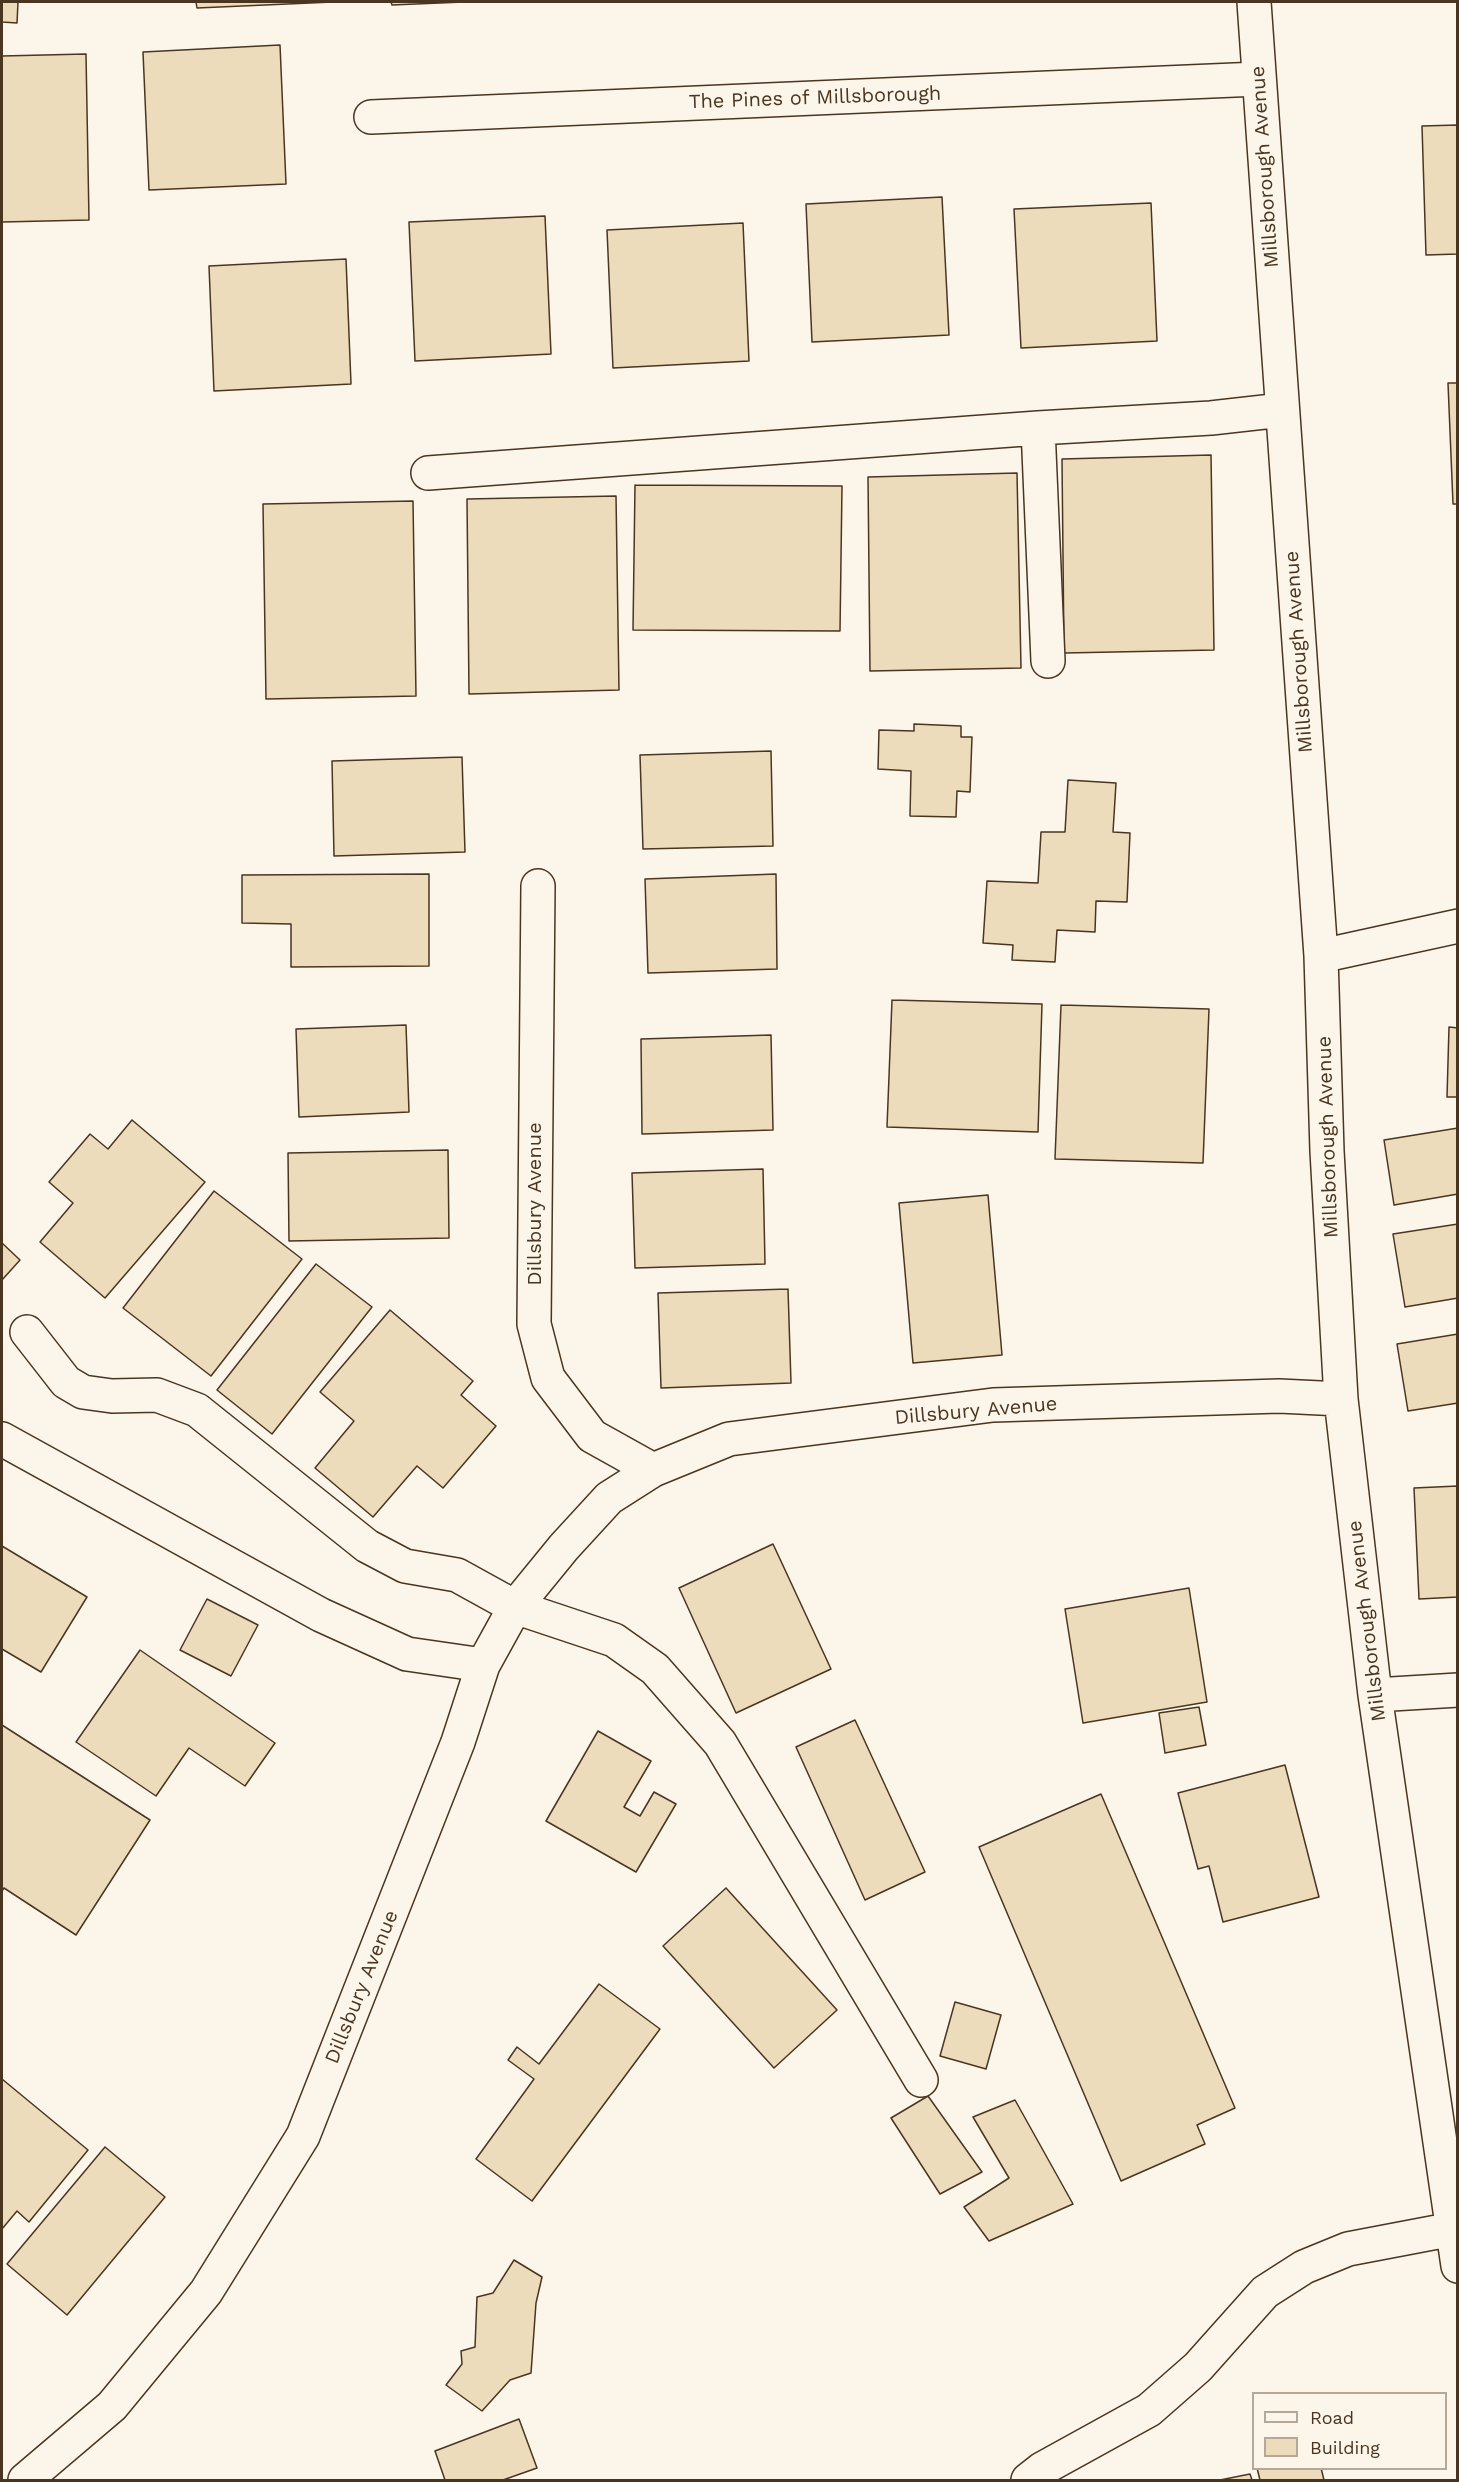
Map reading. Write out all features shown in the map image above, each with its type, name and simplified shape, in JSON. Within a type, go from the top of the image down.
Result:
[{"type":"street","name":"Millsborough Avenue","points":[[1254,2],[1321,956],[1327,1151],[1341,1399],[1375,1695],[1458,2266]]},
{"type":"street","name":"The Pines of Millsborough","points":[[371,117],[1258,79]]},
{"type":"street","points":[[428,473],[1038,428],[1211,418],[1282,410]]},
{"type":"street","points":[[1038,428],[1048,661]]},
{"type":"street","name":"Dillsbury Avenue","points":[[538,886],[534,1324],[548,1378],[592,1436],[653,1470]]},
{"type":"street","points":[[1321,956],[1458,926]]},
{"type":"street","points":[[27,1332],[66,1382],[83,1392],[112,1396],[157,1395],[197,1410],[367,1546],[405,1566],[457,1575],[515,1607],[614,1640],[655,1668],[720,1743],[921,2080]]},
{"type":"street","name":"Dillsbury Avenue","points":[[25,2481],[112,2406],[206,2292],[303,2136],[458,1742],[483,1665],[515,1607],[564,1547],[609,1498],[653,1470],[729,1439],[993,1405],[1279,1396],[1341,1399]]},
{"type":"street","points":[[2,1439],[321,1615],[407,1654],[483,1665]]},
{"type":"street","points":[[1375,1695],[1458,1690]]},
{"type":"street","points":[[1028,2481],[1042,2469],[1149,2410],[1198,2367],[1265,2292],[1304,2268],[1348,2248],[1453,2229]]},
{"type":"building","points":[[2,2],[18,2],[17,23],[2,22]]},
{"type":"building","points":[[196,2],[333,2],[197,8]]},
{"type":"building","points":[[391,2],[464,2],[392,5]]},
{"type":"building","points":[[280,45],[286,184],[149,190],[143,52]]},
{"type":"building","points":[[86,54],[89,220],[2,222],[2,56]]},
{"type":"building","points":[[1458,125],[1458,254],[1426,255],[1422,126]]},
{"type":"building","points":[[942,197],[949,335],[812,342],[806,204]]},
{"type":"building","points":[[1151,203],[1157,341],[1021,348],[1014,209]]},
{"type":"building","points":[[545,216],[551,354],[415,361],[409,222]]},
{"type":"building","points":[[743,223],[749,361],[613,368],[607,230]]},
{"type":"building","points":[[346,259],[351,384],[214,391],[209,266]]},
{"type":"building","points":[[1448,383],[1458,383],[1458,504],[1453,504]]},
{"type":"building","points":[[1211,455],[1214,650],[1064,653],[1062,459]]},
{"type":"building","points":[[1017,473],[1021,668],[870,671],[868,477]]},
{"type":"building","points":[[635,485],[842,486],[840,631],[633,630]]},
{"type":"building","points":[[616,496],[619,690],[469,694],[467,499]]},
{"type":"building","points":[[413,501],[416,696],[266,699],[263,504]]},
{"type":"building","points":[[914,724],[961,726],[961,737],[972,737],[970,792],[957,791],[956,817],[910,816],[911,771],[878,769],[879,730],[914,731]]},
{"type":"building","points":[[771,751],[773,846],[643,849],[640,755]]},
{"type":"building","points":[[462,757],[465,852],[334,856],[332,761]]},
{"type":"building","points":[[1068,780],[1116,783],[1113,832],[1130,833],[1127,902],[1096,901],[1095,932],[1057,930],[1055,962],[1012,960],[1013,945],[983,943],[987,881],[1038,883],[1041,832],[1065,832]]},
{"type":"building","points":[[429,874],[429,966],[291,967],[291,924],[242,923],[242,875]]},
{"type":"building","points":[[776,874],[777,969],[648,973],[645,879]]},
{"type":"building","points":[[892,1000],[1042,1004],[1038,1132],[887,1127]]},
{"type":"building","points":[[1061,1005],[1209,1009],[1203,1163],[1055,1159]]},
{"type":"building","points":[[406,1025],[409,1112],[299,1117],[296,1029]]},
{"type":"building","points":[[1449,1027],[1458,1028],[1458,1097],[1447,1097]]},
{"type":"building","points":[[771,1035],[773,1130],[642,1134],[641,1039]]},
{"type":"building","points":[[132,1120],[205,1182],[105,1298],[40,1242],[73,1203],[49,1182],[90,1134],[108,1149]]},
{"type":"building","points":[[1458,1128],[1458,1194],[1394,1205],[1384,1140]]},
{"type":"building","points":[[448,1150],[449,1238],[289,1241],[288,1153]]},
{"type":"building","points":[[763,1169],[765,1264],[635,1268],[632,1173]]},
{"type":"building","points":[[214,1191],[302,1259],[211,1376],[123,1308]]},
{"type":"building","points":[[988,1195],[1002,1355],[913,1363],[899,1203]]},
{"type":"building","points":[[1458,1224],[1458,1298],[1405,1307],[1393,1234]]},
{"type":"building","points":[[2,1243],[20,1260],[2,1280]]},
{"type":"building","points":[[316,1264],[372,1307],[272,1434],[217,1390]]},
{"type":"building","points":[[788,1289],[791,1383],[661,1388],[658,1293]]},
{"type":"building","points":[[390,1310],[473,1381],[461,1395],[496,1426],[443,1488],[417,1466],[373,1517],[315,1468],[354,1421],[320,1392]]},
{"type":"building","points":[[1458,1334],[1458,1403],[1408,1411],[1397,1344]]},
{"type":"building","points":[[1458,1486],[1458,1597],[1419,1599],[1414,1488]]},
{"type":"building","points":[[773,1544],[831,1669],[736,1713],[679,1588]]},
{"type":"building","points":[[2,1546],[87,1597],[41,1672],[2,1649]]},
{"type":"building","points":[[1189,1588],[1207,1702],[1083,1723],[1065,1609]]},
{"type":"building","points":[[207,1599],[258,1625],[231,1676],[180,1650]]},
{"type":"building","points":[[140,1650],[275,1743],[245,1786],[189,1748],[156,1796],[76,1742]]},
{"type":"building","points":[[1199,1707],[1206,1745],[1165,1753],[1159,1713]]},
{"type":"building","points":[[855,1720],[925,1872],[865,1900],[796,1747]]},
{"type":"building","points":[[2,1725],[150,1820],[76,1935],[4,1888],[2,1891]]},
{"type":"building","points":[[598,1731],[651,1761],[624,1807],[640,1816],[654,1792],[676,1804],[636,1872],[546,1821]]},
{"type":"building","points":[[1285,1765],[1319,1897],[1223,1922],[1209,1866],[1198,1869],[1178,1793]]},
{"type":"building","points":[[1101,1794],[1235,2108],[1197,2125],[1205,2144],[1121,2181],[979,1847]]},
{"type":"building","points":[[726,1888],[837,2010],[774,2068],[663,1946]]},
{"type":"building","points":[[599,1984],[660,2029],[532,2201],[476,2159],[534,2079],[508,2060],[517,2047],[539,2064]]},
{"type":"building","points":[[955,2002],[1001,2015],[986,2069],[940,2056]]},
{"type":"building","points":[[2,2079],[88,2150],[29,2222],[17,2211],[2,2229]]},
{"type":"building","points":[[928,2096],[982,2172],[940,2194],[891,2118]]},
{"type":"building","points":[[1015,2100],[1073,2204],[989,2241],[964,2207],[1009,2178],[973,2117]]},
{"type":"building","points":[[105,2147],[165,2197],[67,2315],[7,2264]]},
{"type":"building","points":[[514,2260],[542,2277],[536,2303],[531,2373],[510,2380],[482,2411],[446,2385],[462,2364],[461,2351],[475,2347],[477,2297],[493,2293]]},
{"type":"building","points":[[519,2419],[537,2468],[503,2480],[445,2480],[435,2451]]},
{"type":"building","points":[[1258,2470],[1322,2470],[1324,2480],[1260,2480]]},
{"type":"building","points":[[1250,2474],[1252,2480],[1220,2480]]}]
